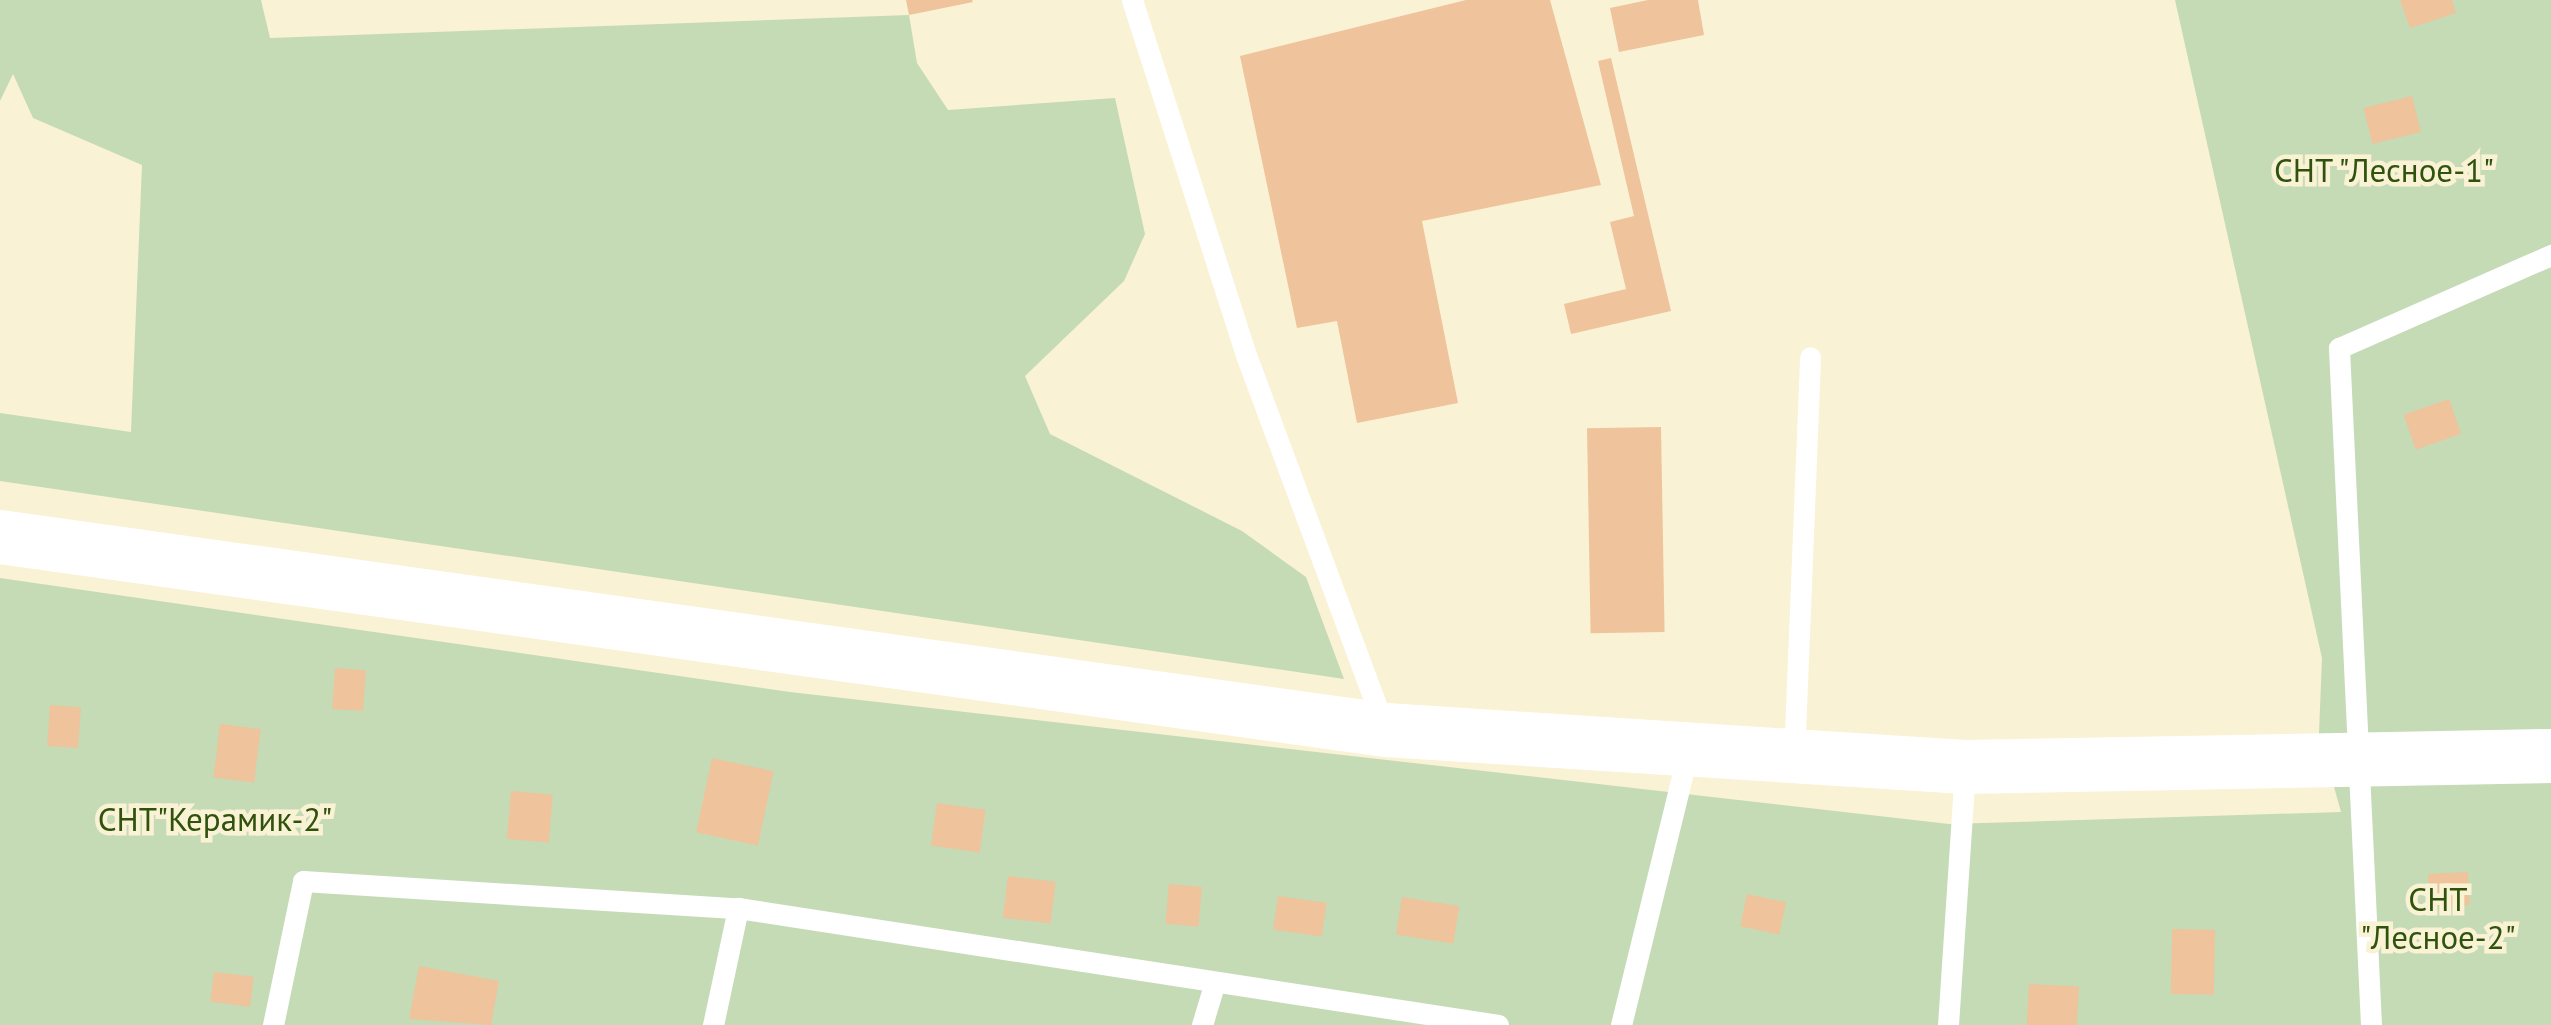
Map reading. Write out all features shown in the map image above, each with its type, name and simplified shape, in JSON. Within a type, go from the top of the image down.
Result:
[{"type":"street","points":[[0,537],[1386,730],[1688,753],[1965,767],[2551,756]]},
{"type":"lane","points":[[1132,0],[1246,355],[1386,730]]},
{"type":"lane","points":[[2371,1025],[2351,763],[2339,348],[2551,255]]},
{"type":"lane","points":[[1794,759],[1810,357]]},
{"type":"lane","points":[[1621,1025],[1688,753]]},
{"type":"lane","points":[[1948,1025],[1965,767]]},
{"type":"lane","points":[[273,1025],[303,881],[738,908],[1214,985],[1498,1025]]},
{"type":"lane","points":[[713,1025],[738,908]]},
{"type":"lane","points":[[1202,1025],[1214,985]]},
{"type":"green space","points":[[0,0],[261,0],[270,38],[909,15],[917,63],[948,110],[1115,98],[1145,234],[1124,281],[1025,376],[1050,434],[1242,531],[1306,577],[1344,679],[0,481],[0,413],[131,432],[142,165],[33,118],[13,74],[0,101]]},
{"type":"green space","name":"СНТ\"Керамик-2\"","points":[[2175,0],[2551,0],[2551,1025],[0,1025],[0,578],[790,692],[1949,824],[2341,812],[2319,733],[2322,658]]},
{"type":"building","points":[[906,0],[972,0],[973,2],[909,15]]},
{"type":"building","points":[[1466,0],[1550,0],[1601,185],[1422,221],[1458,403],[1357,423],[1337,321],[1297,328],[1240,56]]},
{"type":"building","points":[[1648,0],[1698,0],[1704,35],[1619,52],[1610,8]]},
{"type":"building","points":[[2400,0],[2452,0],[2456,13],[2410,28]]},
{"type":"building","points":[[1611,58],[1671,311],[1571,334],[1564,304],[1626,289],[1610,222],[1634,216],[1598,61]]},
{"type":"building","points":[[2412,96],[2421,132],[2372,144],[2363,108]]},
{"type":"building","points":[[2449,399],[2461,434],[2416,450],[2404,415]]},
{"type":"building","points":[[1661,427],[1665,632],[1591,633],[1587,428]]},
{"type":"building","points":[[335,668],[366,670],[363,711],[332,709]]},
{"type":"building","points":[[50,705],[81,707],[78,748],[47,746]]},
{"type":"building","points":[[220,724],[261,729],[254,783],[213,778]]},
{"type":"building","points":[[712,758],[774,771],[758,845],[696,832]]},
{"type":"building","points":[[511,791],[553,795],[549,842],[507,839]]},
{"type":"building","points":[[937,803],[986,810],[980,852],[931,846]]},
{"type":"building","points":[[2468,872],[2470,905],[2430,907],[2428,874]]},
{"type":"building","points":[[1008,876],[1056,882],[1051,924],[1003,918]]},
{"type":"building","points":[[1169,884],[1202,887],[1198,927],[1166,924]]},
{"type":"building","points":[[1747,894],[1786,902],[1779,935],[1740,926]]},
{"type":"building","points":[[1278,896],[1327,903],[1322,936],[1273,930]]},
{"type":"building","points":[[1402,897],[1459,906],[1453,944],[1396,935]]},
{"type":"building","points":[[2172,929],[2215,930],[2214,995],[2171,994]]},
{"type":"building","points":[[419,966],[499,981],[491,1025],[409,1019]]},
{"type":"building","points":[[214,972],[254,977],[250,1007],[210,1002]]},
{"type":"building","points":[[2029,984],[2079,987],[2077,1025],[2027,1025]]},
{"type":"park label","name":"СНТ \"Лесное-1\"","points":[[2384,170]]},
{"type":"park label","name":"СНТ \"Лесное-2\"","points":[[2438,918]]}]
